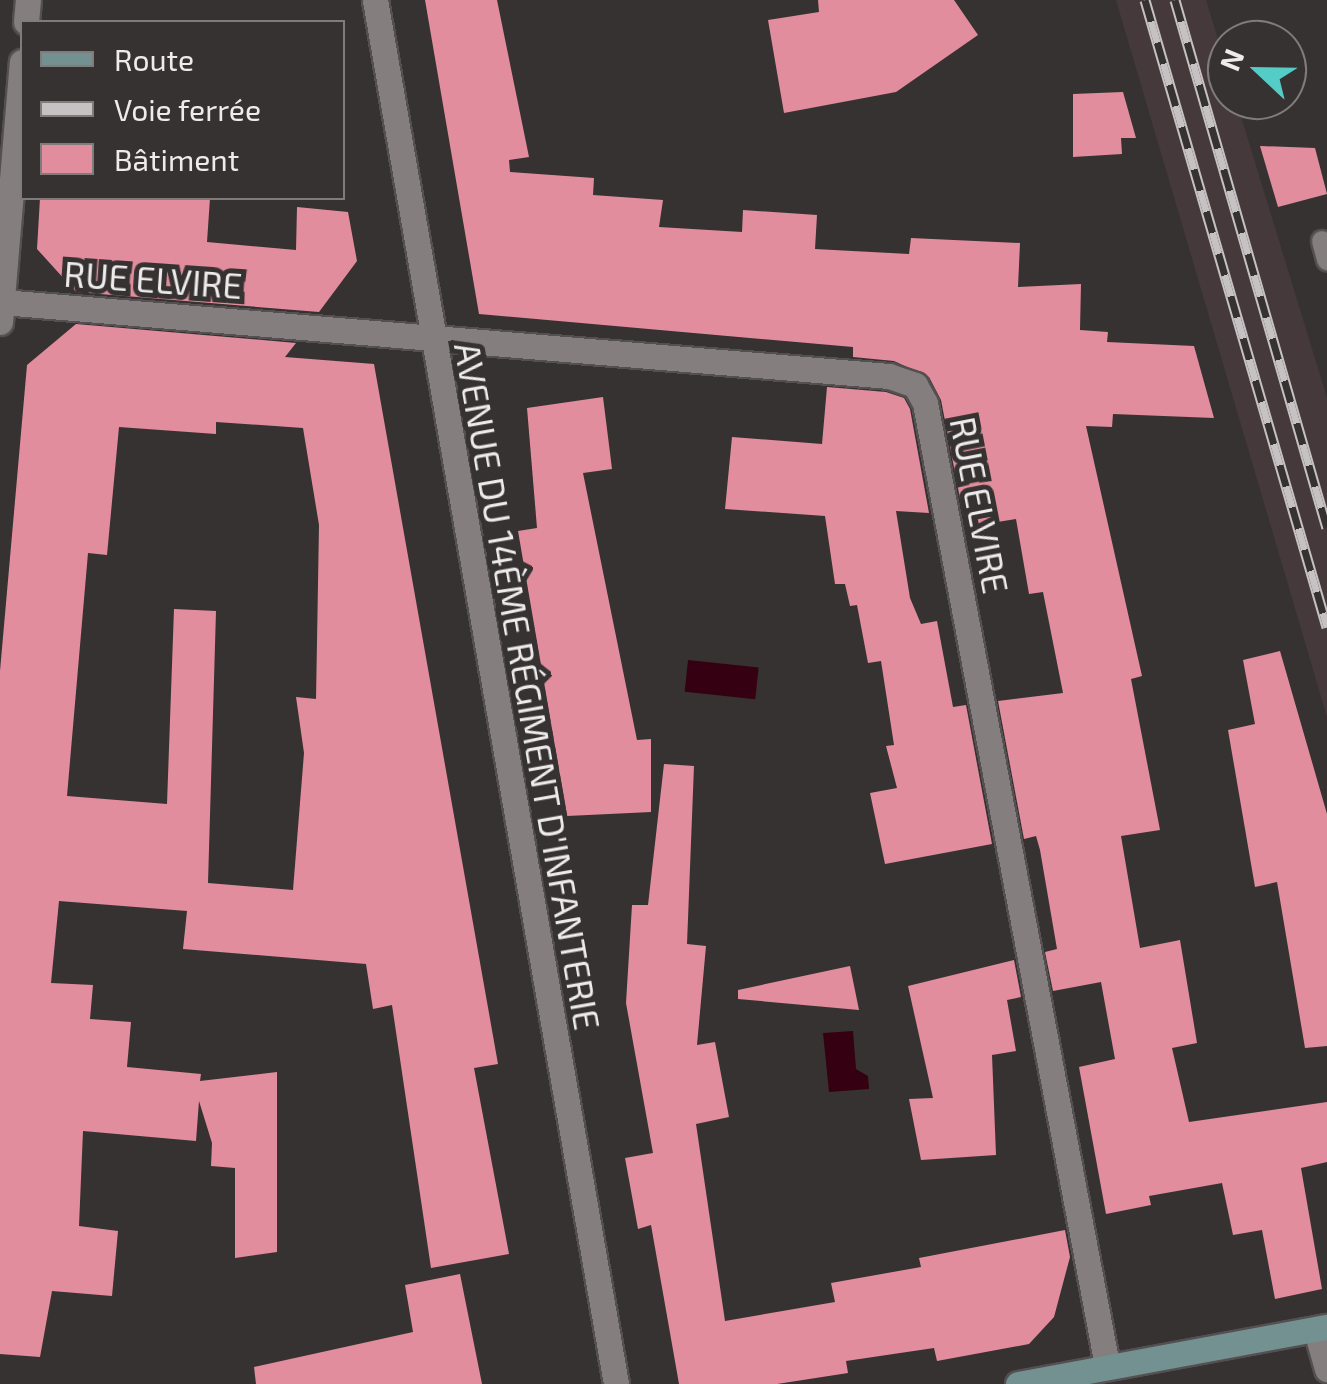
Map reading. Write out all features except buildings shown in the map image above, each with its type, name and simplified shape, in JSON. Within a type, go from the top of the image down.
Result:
[{"type":"street","name":"AVENUE DU 14ÈME RÉGIMENT D'INFANTERIE","points":[[375,0],[430,335],[616,1384]]},
{"type":"street","points":[[1,312],[20,86]]},
{"type":"street","name":"RUE ELVIRE","points":[[1,312],[430,335],[889,376],[915,385],[924,403],[1107,1366]]},
{"type":"street","points":[[1018,1384],[1321,1328],[1327,1368]]},
{"type":"shaded area","points":[[1116,0],[1206,0],[1212,20],[1207,20],[1207,120],[1242,120],[1327,398],[1327,717]]},
{"type":"shaded area","points":[[688,660],[759,667],[755,699],[685,692]]},
{"type":"shaded area","points":[[853,1031],[856,1069],[868,1076],[869,1089],[829,1092],[823,1033]]},
{"type":"railway","points":[[1145,0],[1327,627]]},
{"type":"railway","points":[[1175,0],[1327,528]]}]
